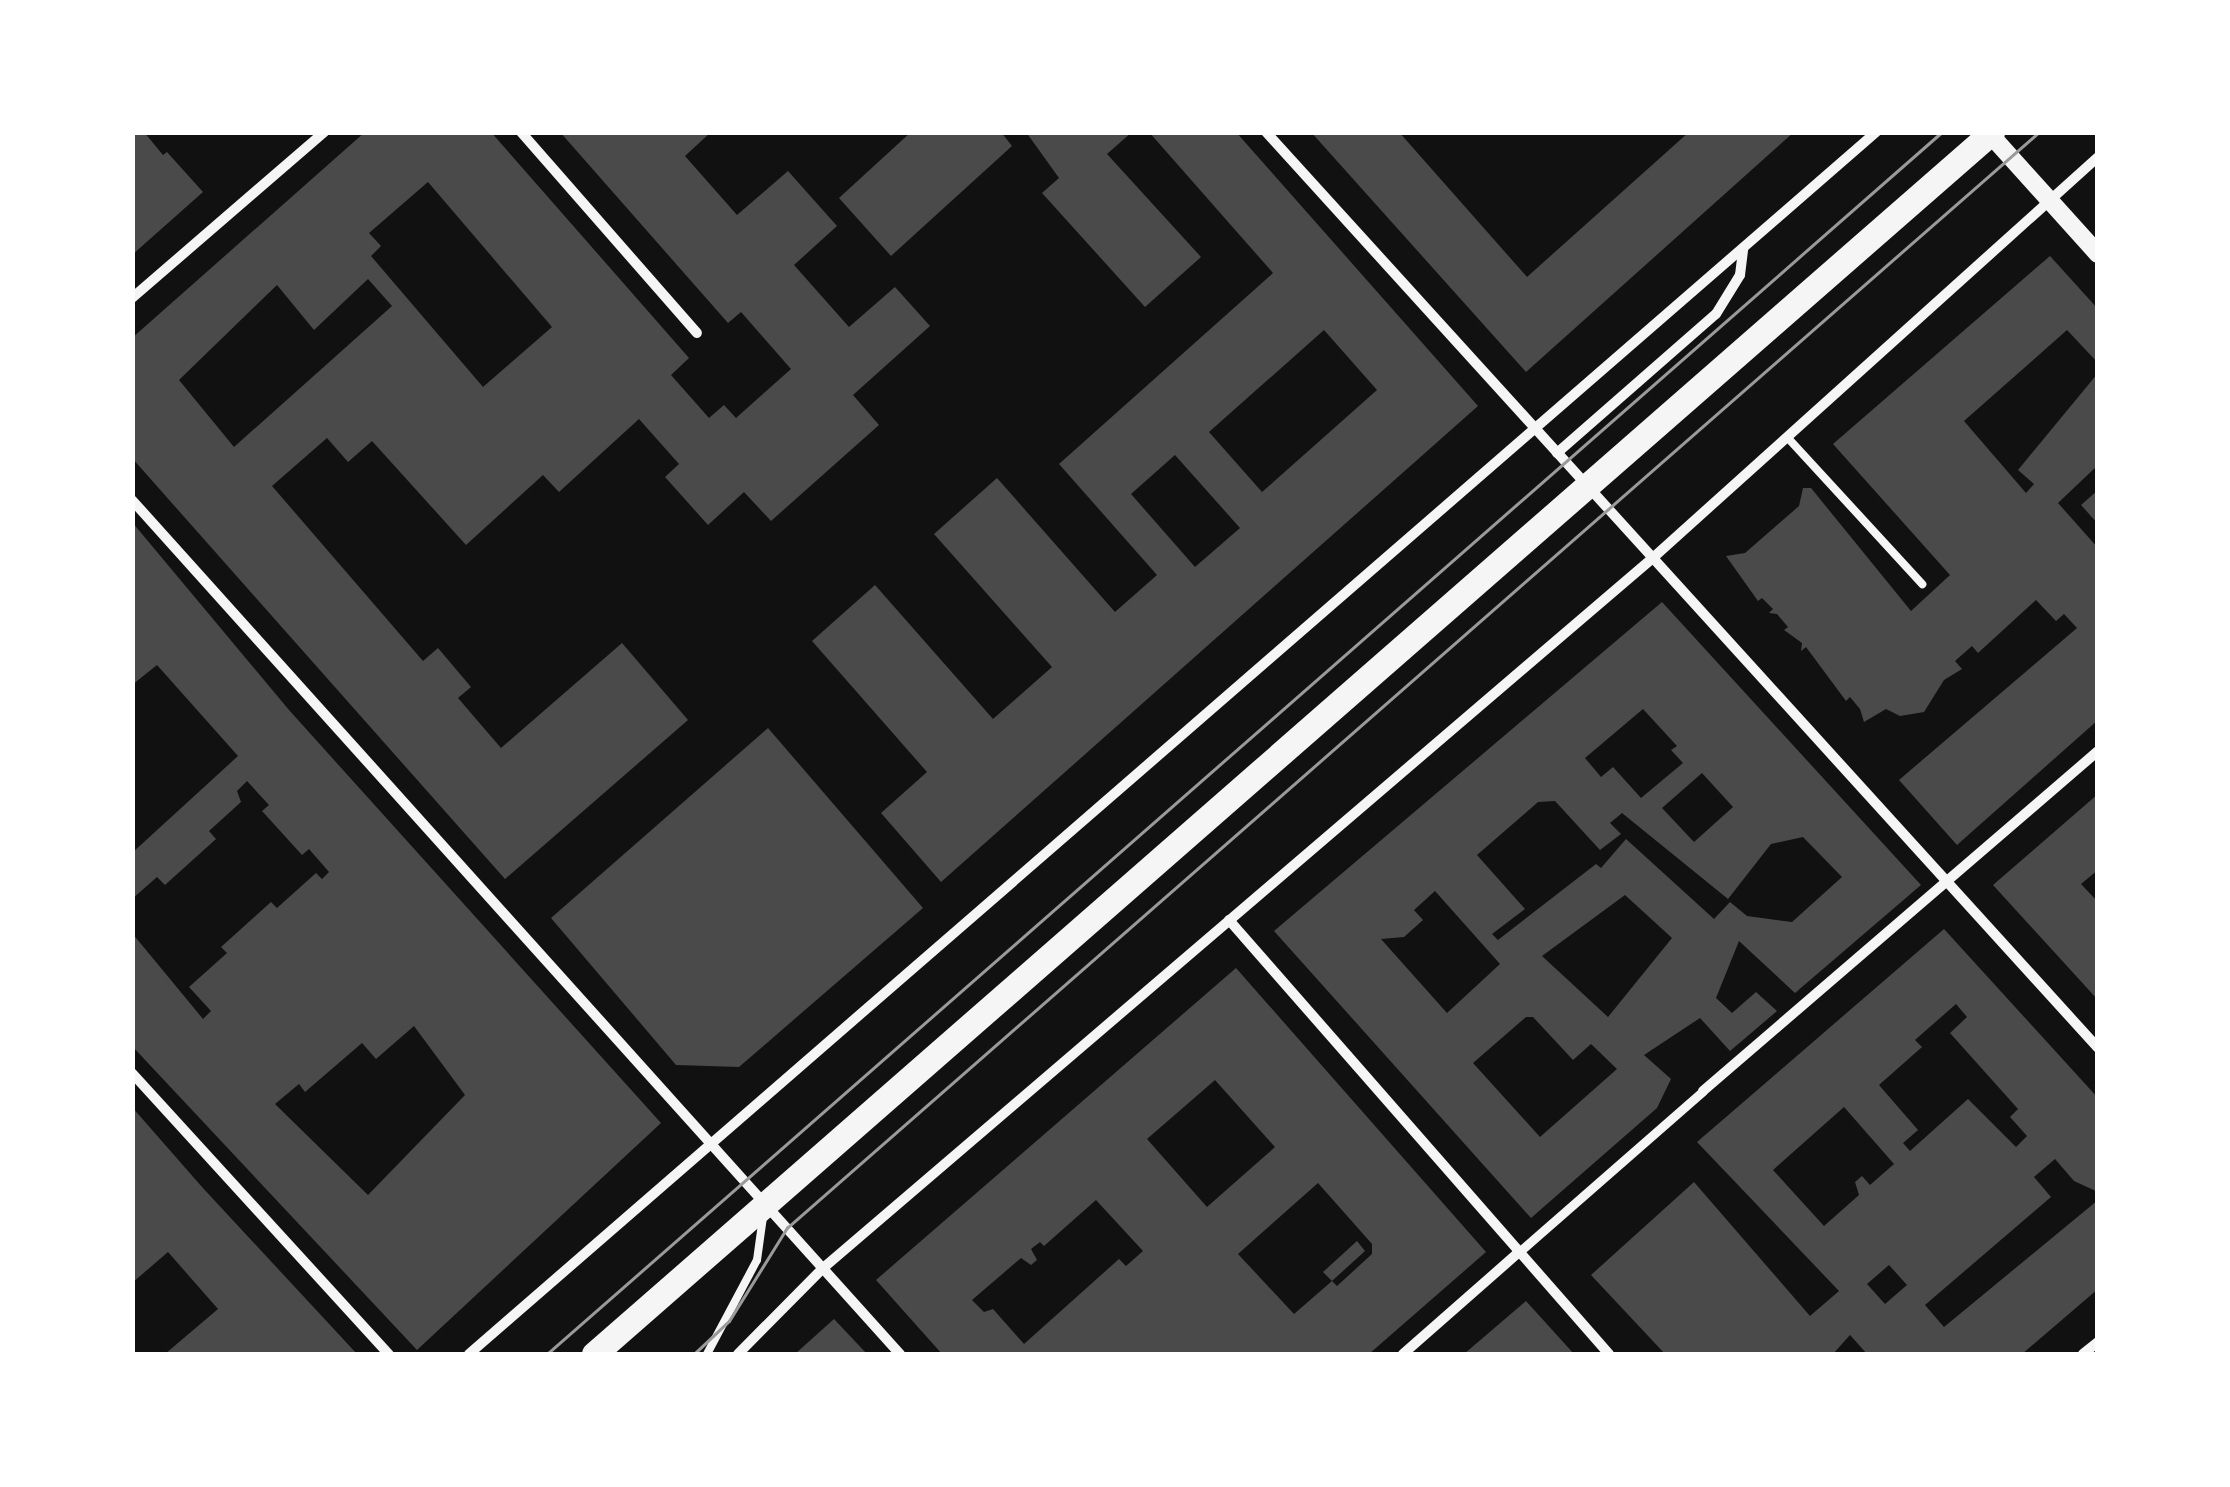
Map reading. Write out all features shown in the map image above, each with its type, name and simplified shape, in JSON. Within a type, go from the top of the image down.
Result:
[{"type":"main road","points":[[594,1354],[1990,133]]},
{"type":"street","points":[[132,298],[324,132]]},
{"type":"street","points":[[520,132],[697,334]]},
{"type":"street","points":[[1266,132],[2098,1048]]},
{"type":"street","points":[[469,1354],[1876,132]]},
{"type":"street","points":[[1990,133],[2098,254]]},
{"type":"street","points":[[738,1354],[822,1269],[1654,556],[2098,157]]},
{"type":"street","points":[[1557,454],[1716,314],[1740,275],[1743,249]]},
{"type":"street","points":[[132,500],[713,1141],[900,1354]]},
{"type":"street","points":[[1403,1354],[2098,751]]},
{"type":"street","points":[[1229,920],[1609,1354]]},
{"type":"street","points":[[132,1073],[389,1354]]},
{"type":"street","points":[[2084,1354],[2098,1342]]},
{"type":"lane","points":[[1786,437],[1922,584]]},
{"type":"lane","points":[[707,1354],[757,1260],[766,1204]]},
{"type":"building","points":[[132,132],[144,132],[203,192],[132,255]]},
{"type":"building","points":[[365,132],[491,132],[689,358],[671,375],[709,418],[724,405],[736,418],[791,369],[741,312],[728,323],[560,132],[711,132],[685,156],[737,215],[788,171],[837,226],[794,265],[849,327],[895,287],[930,326],[853,395],[879,425],[771,521],[744,492],[708,525],[665,477],[679,464],[639,419],[559,492],[543,475],[466,545],[372,441],[348,462],[327,438],[272,486],[423,661],[438,648],[471,687],[458,698],[501,748],[622,643],[688,720],[505,879],[132,458],[132,338]],"holes":[[[428,182],[552,327],[483,387],[371,256],[381,246],[369,233]],[[368,279],[392,306],[234,447],[179,380],[277,285],[314,330]]]},
{"type":"building","points":[[911,132],[1001,132],[1012,146],[891,256],[839,198]]},
{"type":"building","points":[[1026,132],[1132,132],[1107,154],[1201,257],[1145,307],[1042,193],[1059,178]]},
{"type":"building","points":[[1149,132],[1236,132],[1478,406],[941,882],[881,813],[927,772],[812,641],[875,585],[993,719],[1052,667],[934,534],[997,478],[1115,612],[1157,575],[1059,464],[1273,273]],"holes":[[[1324,330],[1377,390],[1262,492],[1209,432]],[[1175,455],[1240,528],[1195,567],[1131,494]]]},
{"type":"building","points":[[1311,132],[1399,132],[1527,277],[1689,132],[1794,132],[1526,372]]},
{"type":"building","points":[[2050,256],[2098,309],[2098,363],[2067,330],[1964,421],[2026,493],[2034,484],[2018,470],[2098,373],[2098,465],[2058,503],[2098,548],[2098,720],[1957,845],[1899,780],[2077,628],[2064,614],[2056,621],[2036,600],[1978,653],[1972,646],[1955,661],[1962,669],[1944,680],[1924,712],[1900,716],[1886,709],[1864,722],[1860,709],[1850,697],[1846,701],[1806,647],[1801,651],[1802,643],[1784,630],[1788,627],[1777,614],[1769,613],[1773,609],[1762,598],[1758,601],[1726,556],[1745,553],[1799,506],[1803,488],[1811,488],[1911,611],[1950,575],[1833,444]]},
{"type":"building","points":[[2098,490],[2098,524],[2081,505]]},
{"type":"building","points":[[132,522],[289,710],[661,1123],[417,1350],[132,1046],[132,933],[203,1019],[211,1011],[189,987],[227,953],[221,947],[271,902],[277,908],[316,873],[322,879],[329,872],[309,849],[302,855],[262,811],[269,805],[247,781],[237,791],[241,802],[209,831],[216,839],[165,885],[157,877],[132,899],[132,853],[238,756],[157,665],[132,685]],"holes":[[[414,1026],[465,1095],[368,1195],[275,1104],[299,1084],[305,1092],[362,1043],[376,1059]]]},
{"type":"building","points":[[1662,602],[1921,885],[1795,993],[1739,941],[1716,998],[1732,1013],[1756,992],[1777,1011],[1730,1051],[1700,1018],[1644,1055],[1671,1079],[1657,1108],[1531,1218],[1274,931]],"holes":[[[1643,709],[1677,746],[1671,750],[1683,763],[1641,798],[1613,767],[1601,777],[1585,758]],[[1702,773],[1733,807],[1694,842],[1662,808]],[[1555,801],[1600,850],[1621,834],[1610,823],[1622,813],[1728,899],[1771,844],[1803,837],[1842,877],[1792,922],[1747,916],[1730,902],[1714,919],[1626,839],[1601,868],[1596,864],[1498,940],[1492,934],[1525,909],[1477,855],[1538,802]],[[1435,891],[1500,964],[1447,1013],[1381,939],[1404,937],[1423,920],[1414,910]],[[1625,895],[1672,938],[1608,1017],[1542,956]],[[1526,1017],[1533,1017],[1573,1060],[1591,1044],[1617,1069],[1540,1137],[1473,1063]]]},
{"type":"building","points":[[768,728],[923,908],[739,1067],[676,1065],[551,918]]},
{"type":"building","points":[[2098,794],[2098,870],[2081,884],[2098,902],[2098,1000],[1993,885]]},
{"type":"building","points":[[1944,929],[2098,1098],[2098,1192],[2074,1181],[2055,1159],[2034,1177],[2051,1197],[1925,1305],[1944,1327],[2098,1200],[2098,1289],[2022,1354],[1867,1354],[1850,1335],[1833,1354],[1665,1354],[1591,1275],[1694,1182],[1810,1316],[1839,1291],[1697,1142]],"holes":[[[1956,1004],[1967,1017],[1950,1033],[2018,1109],[2010,1117],[2027,1136],[2016,1147],[1968,1099],[1910,1151],[1903,1143],[1918,1130],[1879,1085],[1922,1047],[1915,1040]],[[1844,1107],[1894,1164],[1870,1185],[1862,1176],[1855,1182],[1859,1195],[1824,1226],[1773,1170]],[[1889,1265],[1907,1285],[1885,1304],[1867,1284]]]},
{"type":"building","points":[[1236,968],[1486,1252],[1369,1354],[942,1354],[876,1280]],"holes":[[[1215,1080],[1275,1147],[1207,1207],[1147,1139]],[[1318,1183],[1372,1244],[1372,1254],[1337,1286],[1332,1281],[1294,1314],[1238,1254]],[[1096,1200],[1143,1251],[1126,1266],[1119,1259],[1024,1344],[993,1309],[984,1312],[972,1300],[1021,1258],[1031,1265],[1037,1260],[1031,1249],[1040,1242],[1044,1246]]]},
{"type":"building","points":[[132,1107],[357,1354],[165,1354],[218,1309],[168,1252],[132,1283]]},
{"type":"building","points":[[1357,1241],[1365,1251],[1332,1281],[1323,1272]]},
{"type":"building","points":[[1526,1301],[1574,1354],[1464,1354]]},
{"type":"building","points":[[834,1319],[867,1354],[795,1354]]},
{"type":"tram line","points":[[547,1354],[1942,132]]},
{"type":"tram line","points":[[694,1354],[729,1321],[787,1228],[2039,132]]}]
